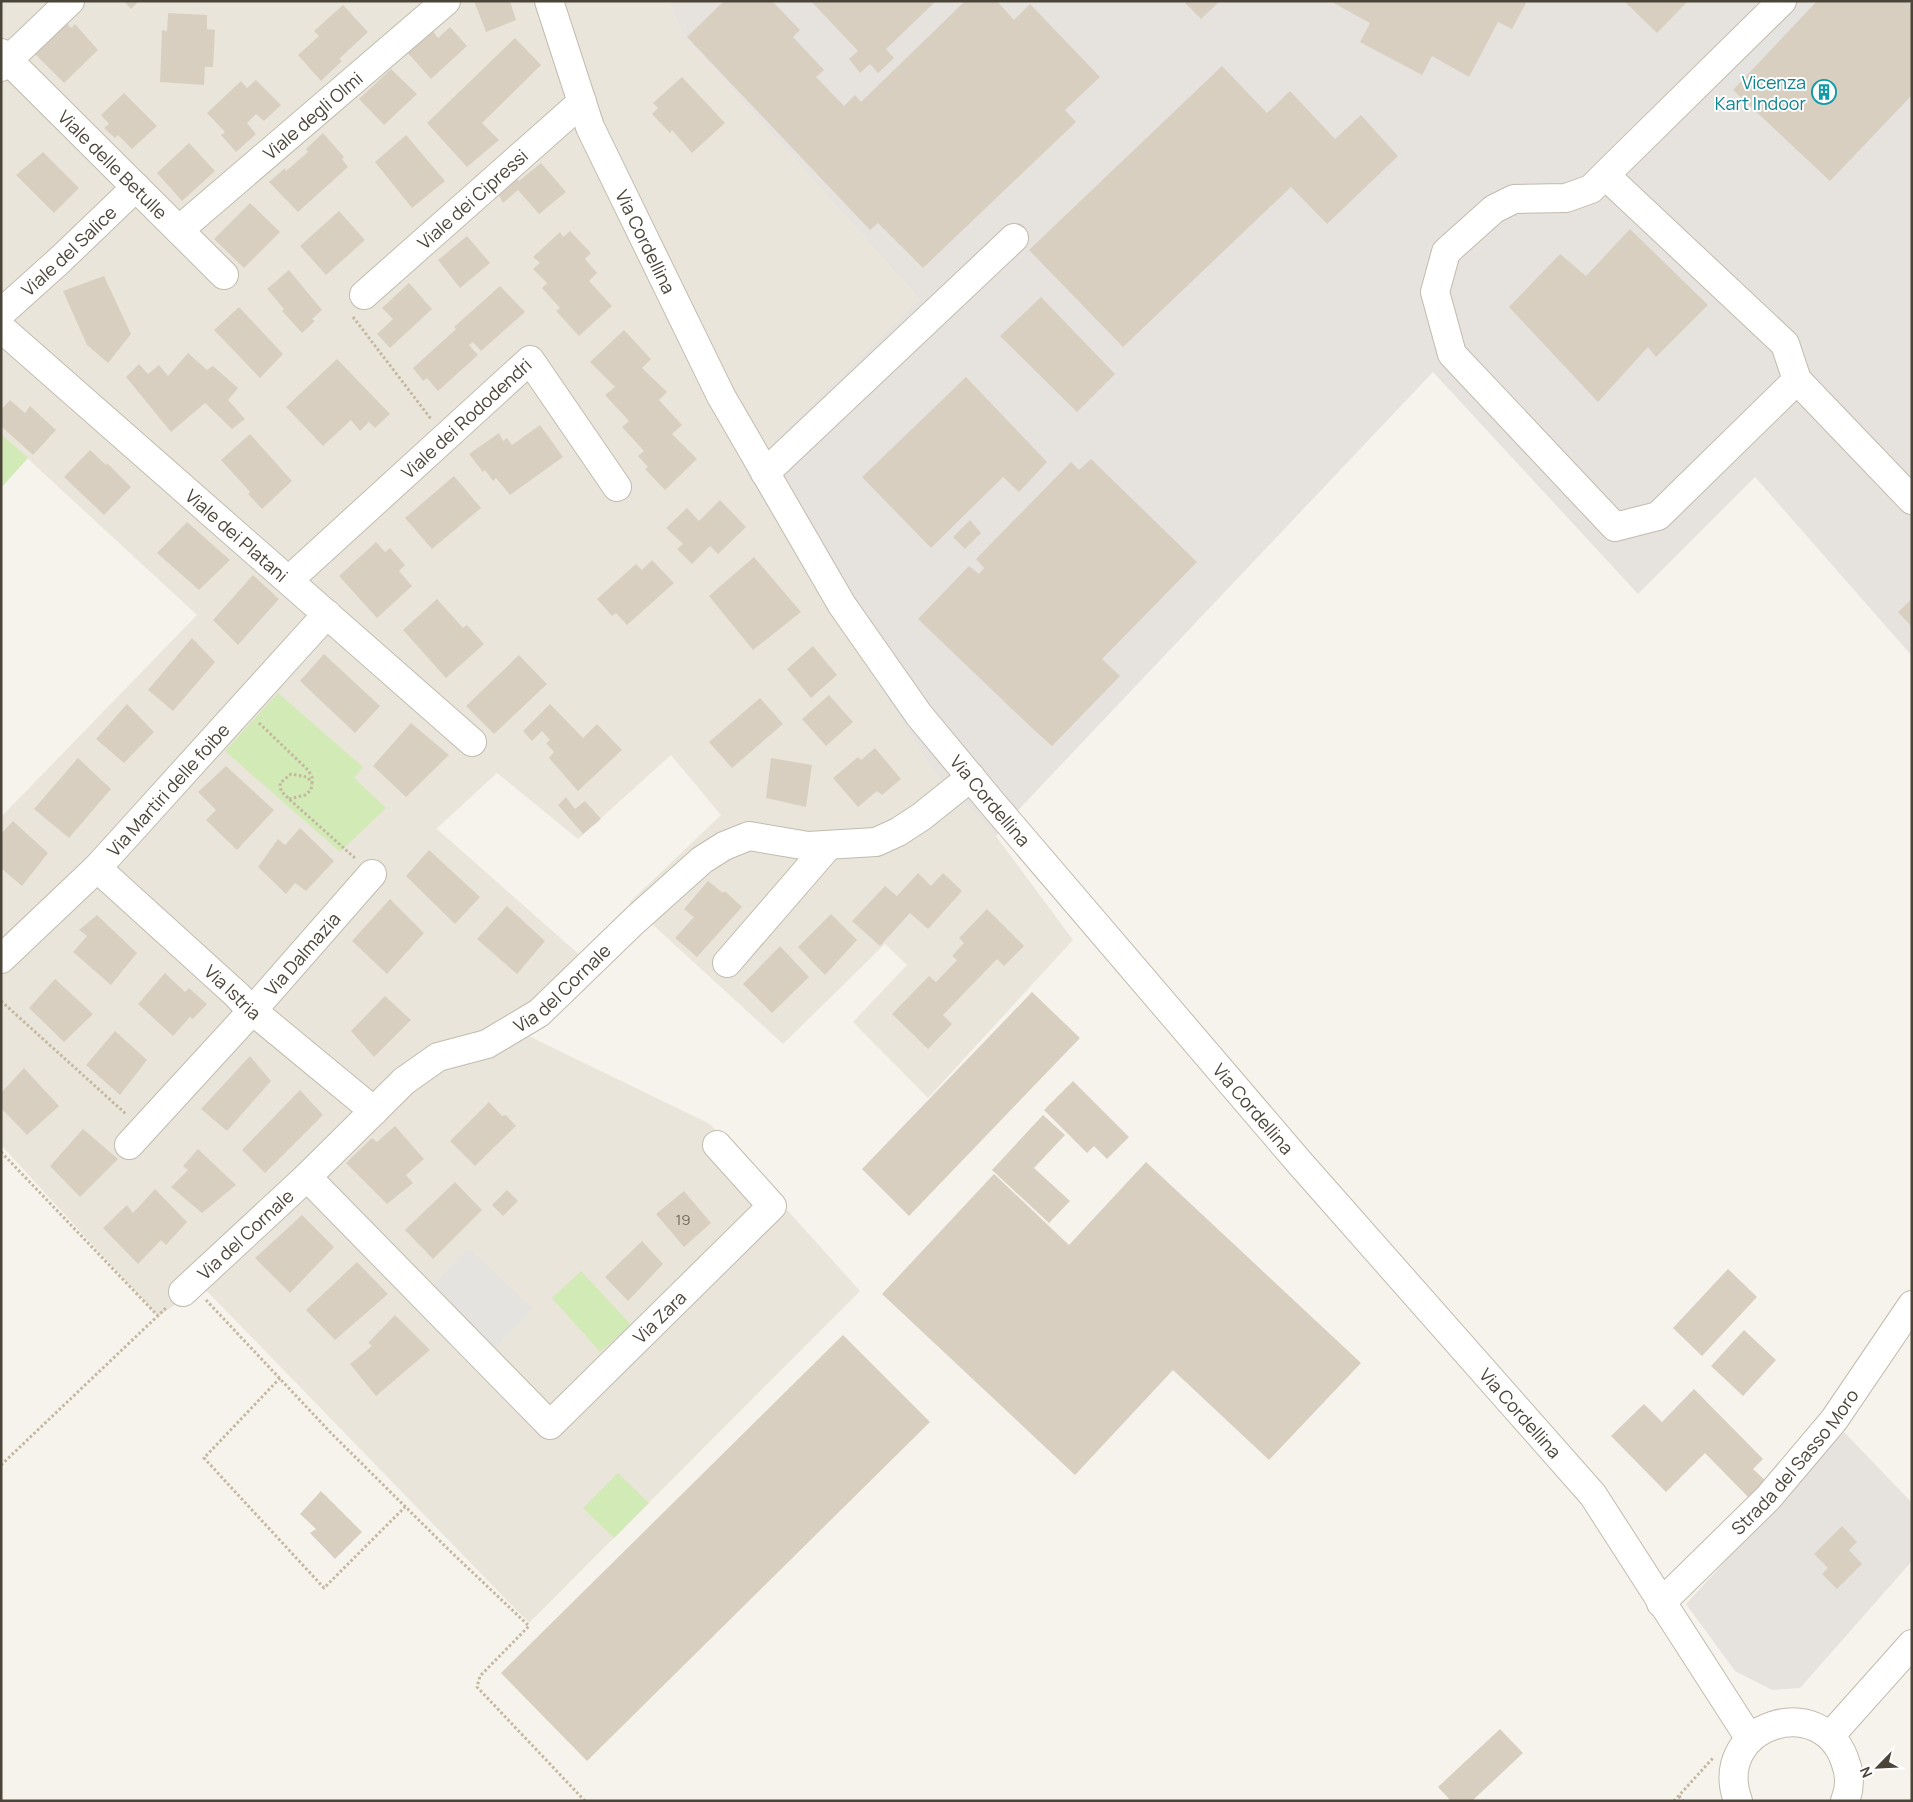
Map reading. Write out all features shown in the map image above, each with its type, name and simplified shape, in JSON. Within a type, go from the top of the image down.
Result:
[{"type":"street","points":[[4,60],[70,1]]},
{"type":"street","name":"Viale degli Olmi","points":[[179,230],[446,1]]},
{"type":"street","name":"Via Cordellina","points":[[549,1],[590,127],[720,396],[842,605],[919,715],[971,777],[1299,1162],[1593,1495],[1750,1739]]},
{"type":"street","points":[[1782,1],[1604,175],[1592,189],[1566,198],[1514,199],[1494,209],[1446,252],[1435,292],[1452,354],[1616,527],[1658,516],[1797,380]]},
{"type":"street","name":"Viale delle Betulle","points":[[4,60],[224,275]]},
{"type":"street","name":"Viale dei Cipressi","points":[[364,294],[582,102]]},
{"type":"street","points":[[1604,175],[1784,344],[1797,380],[1912,500]]},
{"type":"street","name":"Viale del Salice","points":[[1,314],[136,187]]},
{"type":"street","points":[[765,473],[1014,238]]},
{"type":"street","name":"Viale dei Platani","points":[[1,328],[472,742]]},
{"type":"street","name":"Viale dei Rododendri","points":[[288,580],[530,360],[617,487]]},
{"type":"street","name":"Via Martiri delle foibe","points":[[1,959],[97,868],[327,614]]},
{"type":"street","name":"Via del Cornale","points":[[187,1289],[307,1177],[404,1081],[438,1057],[487,1044],[539,1013],[641,915],[702,860],[724,846],[749,836],[808,846],[876,842],[898,832],[921,817],[971,777]]},
{"type":"street","points":[[727,963],[829,845]]},
{"type":"street","name":"Via Istria","points":[[97,868],[252,1011],[374,1111]]},
{"type":"street","name":"Via Dalmazia","points":[[136,1137],[252,1011],[372,874]]},
{"type":"street","name":"Via Zara","points":[[490,1366],[550,1425],[772,1206],[717,1145]]},
{"type":"street","name":"Via del Cornale","points":[[307,1177],[490,1366]]},
{"type":"street","name":"Strada del Sasso Moro","points":[[1661,1603],[1768,1498],[1834,1420],[1912,1305]]},
{"type":"street","points":[[1830,1736],[1912,1644]]},
{"type":"street","points":[[1738,1801],[1734,1791],[1733,1772],[1739,1754],[1750,1739],[1768,1726],[1789,1721],[1810,1725],[1830,1736],[1843,1753],[1849,1774],[1845,1801]]},
{"type":"path","points":[[364,294],[349,310],[445,438]]},
{"type":"path","points":[[241,709],[295,757],[312,777],[311,790],[304,795],[289,799]]},
{"type":"path","points":[[312,783],[307,777],[300,774],[291,774],[280,782],[281,791],[344,848]]},
{"type":"path","points":[[1,1001],[136,1137]]},
{"type":"path","points":[[1,1152],[158,1316]]},
{"type":"path","points":[[1,1465],[187,1289],[280,1378],[406,1507],[529,1626],[480,1676],[477,1687],[585,1801]]},
{"type":"path","points":[[280,1378],[204,1458],[324,1588],[406,1507]]},
{"type":"path","points":[[1674,1801],[1714,1756]]},
{"type":"path","points":[[1679,1796],[1683,1801]]},
{"type":"shaded area","points":[[1,1],[669,1],[682,33],[919,299],[744,471],[933,771],[996,836],[1073,940],[928,1098],[853,1022],[907,965],[885,944],[783,1044],[629,903],[721,815],[671,755],[578,839],[497,773],[435,830],[437,829],[582,957],[508,1026],[710,1124],[860,1291],[529,1623],[203,1287],[158,1316],[1,1145],[1,817],[197,615],[1,434]]},
{"type":"shaded area","points":[[669,1],[1912,1],[1912,656],[1755,477],[1638,594],[1433,372],[1023,805],[996,836],[933,771],[744,471],[919,299],[682,33]]},
{"type":"shaded area","points":[[1800,1],[1816,1],[1733,87],[1725,80]]},
{"type":"shaded area","points":[[468,1248],[533,1309],[492,1351],[429,1289]]},
{"type":"shaded area","points":[[1844,1432],[1912,1503],[1912,1561],[1800,1688],[1772,1690],[1735,1671],[1686,1604]]},
{"type":"green space","points":[[1,434],[28,458],[1,488]]},
{"type":"green space","points":[[278,693],[363,767],[354,778],[386,808],[340,852],[225,751]]},
{"type":"green space","points":[[581,1271],[631,1325],[600,1352],[552,1298]]},
{"type":"green space","points":[[618,1473],[649,1503],[614,1538],[583,1508]]},
{"type":"building","points":[[124,1],[139,1],[131,9]]},
{"type":"building","points":[[474,1],[510,1],[516,20],[486,32]]},
{"type":"building","points":[[724,1],[772,1],[800,30],[793,37],[824,70],[816,77],[844,106],[855,95],[861,102],[965,1],[997,1],[1014,20],[1030,4],[1100,77],[1065,110],[1076,122],[923,268],[878,223],[870,230],[687,37]]},
{"type":"building","points":[[811,1],[936,1],[886,49],[894,58],[878,73],[870,64],[860,73],[849,59],[858,51]]},
{"type":"building","points":[[1187,1],[1220,1],[1201,19],[1185,3]]},
{"type":"building","points":[[1330,1],[1527,1],[1512,29],[1498,22],[1469,77],[1432,56],[1422,75],[1360,42],[1370,23]]},
{"type":"building","points":[[1624,1],[1688,1],[1657,33]]},
{"type":"building","name":"Vicenza Kart Indoor","points":[[1817,1],[1907,1],[1912,6],[1912,95],[1830,181],[1733,90]]},
{"type":"building","points":[[343,5],[368,32],[339,59],[342,61],[321,81],[298,55],[319,36],[314,31]]},
{"type":"building","points":[[168,13],[207,15],[207,29],[215,30],[213,67],[205,67],[204,85],[160,82],[162,30],[167,31]]},
{"type":"building","points":[[66,22],[71,28],[75,24],[98,50],[64,83],[33,52]]},
{"type":"building","points":[[450,27],[467,46],[431,79],[407,52],[432,30],[438,38]]},
{"type":"building","points":[[515,38],[541,65],[482,123],[499,140],[467,167],[427,123]]},
{"type":"building","points":[[1222,66],[1267,113],[1290,91],[1335,139],[1361,115],[1398,156],[1327,224],[1291,187],[1123,347],[1029,250]]},
{"type":"building","points":[[391,69],[417,94],[384,125],[359,99]]},
{"type":"building","points":[[682,77],[725,123],[692,153],[672,130],[670,133],[652,114],[658,108],[653,103]]},
{"type":"building","points":[[256,80],[281,105],[264,121],[256,114],[247,123],[256,134],[236,152],[221,135],[225,132],[207,113],[241,81],[247,88]]},
{"type":"building","points":[[124,93],[157,126],[132,149],[118,135],[115,138],[104,128],[109,124],[101,115]]},
{"type":"building","points":[[323,133],[344,157],[342,159],[348,167],[298,212],[269,182],[285,168],[286,171],[308,152],[306,149]]},
{"type":"building","points":[[406,135],[445,181],[412,208],[375,162]]},
{"type":"building","points":[[189,143],[215,171],[182,201],[157,173]]},
{"type":"building","points":[[43,152],[79,188],[54,213],[16,175]]},
{"type":"building","points":[[541,163],[566,192],[539,214],[518,190],[503,203],[493,184],[510,170],[519,181]]},
{"type":"building","points":[[250,203],[280,232],[244,268],[214,239]]},
{"type":"building","points":[[339,211],[365,240],[326,275],[300,246]]},
{"type":"building","points":[[1630,229],[1708,305],[1656,357],[1648,347],[1598,402],[1509,307],[1560,254],[1586,276]]},
{"type":"building","points":[[570,231],[591,253],[585,259],[597,273],[589,281],[612,306],[579,336],[556,311],[560,308],[542,288],[547,283],[533,269],[540,263],[533,257],[560,232],[563,237]]},
{"type":"building","points":[[467,236],[490,263],[460,288],[438,260]]},
{"type":"building","points":[[289,270],[322,310],[312,319],[315,321],[302,333],[282,311],[284,309],[267,289]]},
{"type":"building","points":[[104,276],[131,334],[108,363],[87,345],[63,291]]},
{"type":"building","points":[[409,283],[432,309],[390,348],[377,334],[393,319],[382,308]]},
{"type":"building","points":[[500,286],[525,312],[481,351],[473,342],[469,345],[478,355],[438,391],[427,378],[423,381],[413,368],[456,329],[454,327]]},
{"type":"building","points":[[1041,297],[1115,374],[1077,412],[1000,336]]},
{"type":"building","points":[[239,307],[283,354],[260,378],[214,330]]},
{"type":"building","points":[[624,330],[651,359],[642,368],[667,392],[659,400],[682,425],[672,434],[697,459],[665,490],[645,469],[648,467],[638,456],[644,451],[622,427],[629,421],[605,395],[615,387],[590,362]]},
{"type":"building","points":[[188,353],[207,370],[213,366],[238,388],[228,400],[245,419],[232,429],[205,403],[171,432],[126,377],[139,364],[148,374],[159,365],[168,376]]},
{"type":"building","points":[[337,359],[390,414],[375,428],[369,422],[360,431],[351,420],[323,446],[286,407]]},
{"type":"building","points":[[966,377],[1047,462],[1019,492],[1003,477],[931,548],[862,477]]},
{"type":"building","points":[[10,400],[25,413],[30,406],[56,430],[33,455],[1,426],[1,410]]},
{"type":"building","points":[[540,425],[563,457],[510,495],[496,478],[493,481],[485,470],[483,472],[469,454],[499,433],[503,441],[507,438],[512,445]]},
{"type":"building","points":[[250,434],[292,481],[262,509],[248,494],[250,492],[221,460]]},
{"type":"building","points":[[90,450],[106,465],[107,463],[131,487],[104,515],[64,477]]},
{"type":"building","points":[[1091,459],[1197,562],[1102,659],[1120,676],[1052,746],[918,619],[969,566],[979,574],[984,568],[976,559],[1071,462],[1079,470]]},
{"type":"building","points":[[454,476],[481,508],[432,549],[405,518]]},
{"type":"building","points":[[720,500],[746,527],[718,554],[710,546],[692,564],[677,549],[683,544],[666,528],[687,508],[699,521]]},
{"type":"building","points":[[970,520],[981,533],[965,549],[953,537]]},
{"type":"building","points":[[187,522],[230,560],[199,590],[157,553]]},
{"type":"building","points":[[376,542],[385,552],[390,548],[405,565],[399,571],[412,586],[377,618],[339,576]]},
{"type":"building","points":[[754,557],[801,612],[753,650],[709,596]]},
{"type":"building","points":[[652,560],[674,583],[627,625],[616,613],[612,616],[597,599],[636,564],[642,570]]},
{"type":"building","points":[[253,575],[279,599],[238,645],[213,620]]},
{"type":"building","points":[[437,599],[463,628],[467,625],[484,644],[446,678],[403,630]]},
{"type":"building","points":[[1912,599],[1912,627],[1898,612]]},
{"type":"building","points":[[192,638],[215,662],[173,711],[148,690]]},
{"type":"building","points":[[813,646],[837,675],[811,698],[787,669]]},
{"type":"building","points":[[324,654],[380,706],[355,733],[300,681]]},
{"type":"building","points":[[519,655],[547,684],[494,734],[466,706]]},
{"type":"building","points":[[829,695],[853,722],[826,746],[802,719]]},
{"type":"building","points":[[760,698],[783,724],[732,768],[709,742]]},
{"type":"building","points":[[127,704],[154,732],[124,763],[96,739]]},
{"type":"building","points":[[550,704],[583,738],[597,724],[622,750],[578,791],[549,758],[554,752],[546,743],[550,740],[542,731],[532,741],[523,731]]},
{"type":"building","points":[[411,723],[449,755],[406,797],[373,766]]},
{"type":"building","points":[[875,748],[901,779],[882,795],[877,791],[858,807],[833,778],[858,757],[861,760]]},
{"type":"building","points":[[78,758],[111,789],[69,838],[34,809]]},
{"type":"building","points":[[771,758],[812,765],[806,807],[766,798]]},
{"type":"building","points":[[226,766],[274,810],[237,850],[206,820],[216,810],[198,792]]},
{"type":"building","points":[[566,797],[575,809],[585,801],[601,819],[583,834],[558,805]]},
{"type":"building","points":[[13,821],[48,853],[22,886],[1,868],[1,834]]},
{"type":"building","points":[[300,828],[334,861],[306,891],[295,883],[286,894],[258,867],[278,839],[285,845]]},
{"type":"building","points":[[429,850],[480,897],[455,924],[406,876]]},
{"type":"building","points":[[918,873],[931,886],[943,873],[962,891],[928,929],[910,913],[880,946],[852,921],[885,886],[897,896]]},
{"type":"building","points":[[708,881],[723,893],[725,891],[742,907],[697,957],[675,938],[694,917],[684,909]]},
{"type":"building","points":[[390,899],[424,933],[387,974],[352,941]]},
{"type":"building","points":[[507,906],[545,941],[517,974],[477,939]]},
{"type":"building","points":[[987,909],[1024,946],[1004,966],[997,959],[943,1015],[952,1024],[928,1049],[892,1014],[929,976],[936,982],[957,960],[952,956],[964,943],[959,938]]},
{"type":"building","points":[[831,914],[857,940],[825,975],[798,947]]},
{"type":"building","points":[[97,915],[137,953],[111,985],[73,952],[87,936],[79,930]]},
{"type":"building","points":[[780,946],[809,977],[772,1013],[743,984]]},
{"type":"building","points":[[165,973],[185,992],[189,988],[207,1004],[193,1019],[190,1017],[173,1036],[138,1004]]},
{"type":"building","points":[[55,979],[93,1014],[64,1042],[29,1008]]},
{"type":"building","points":[[1032,992],[1080,1038],[909,1216],[862,1169]]},
{"type":"building","points":[[385,996],[411,1020],[374,1057],[351,1031]]},
{"type":"building","points":[[115,1031],[147,1060],[120,1095],[86,1065]]},
{"type":"building","points":[[250,1056],[271,1081],[227,1131],[201,1109]]},
{"type":"building","points":[[24,1068],[59,1106],[27,1135],[1,1108],[1,1093]]},
{"type":"building","points":[[1073,1081],[1129,1137],[1107,1159],[1094,1146],[1087,1153],[1044,1110]]},
{"type":"building","points":[[300,1090],[323,1115],[265,1173],[242,1150]]},
{"type":"building","points":[[489,1102],[502,1116],[506,1115],[516,1126],[475,1166],[450,1141]]},
{"type":"building","points":[[1043,1115],[1065,1135],[1034,1168],[1070,1201],[1049,1223],[992,1170]]},
{"type":"building","points":[[395,1126],[424,1159],[406,1175],[413,1183],[387,1204],[346,1163],[372,1138],[377,1142]]},
{"type":"building","points":[[83,1129],[118,1159],[80,1197],[50,1166]]},
{"type":"building","points":[[198,1149],[236,1185],[202,1213],[171,1187],[188,1170],[183,1166]]},
{"type":"building","points":[[1146,1162],[1361,1363],[1269,1460],[1173,1370],[1075,1475],[882,1294],[994,1174],[1069,1245]]},
{"type":"building","points":[[455,1182],[482,1210],[433,1259],[405,1230]]},
{"type":"building","points":[[155,1189],[187,1222],[166,1245],[161,1240],[138,1264],[103,1228],[127,1205],[133,1213]]},
{"type":"building","points":[[507,1190],[518,1201],[503,1216],[492,1205]]},
{"type":"building","points":[[684,1191],[711,1223],[684,1247],[656,1214]]},
{"type":"building","points":[[302,1215],[334,1247],[290,1293],[255,1258]]},
{"type":"building","points":[[642,1241],[663,1264],[628,1301],[605,1277]]},
{"type":"building","points":[[357,1262],[388,1294],[335,1340],[306,1310]]},
{"type":"building","points":[[1728,1269],[1757,1297],[1702,1356],[1673,1328]]},
{"type":"building","points":[[395,1315],[430,1350],[376,1396],[350,1364],[372,1346],[368,1343]]},
{"type":"building","points":[[1744,1330],[1776,1360],[1743,1396],[1711,1366]]},
{"type":"building","points":[[843,1335],[930,1422],[587,1761],[501,1673]]},
{"type":"building","points":[[1694,1389],[1763,1459],[1753,1469],[1768,1483],[1751,1500],[1705,1453],[1666,1492],[1611,1436],[1644,1404],[1662,1422]]},
{"type":"building","points":[[321,1491],[362,1532],[335,1559],[310,1533],[316,1529],[300,1514]]},
{"type":"building","points":[[1842,1526],[1857,1542],[1849,1550],[1862,1564],[1837,1589],[1822,1574],[1828,1568],[1814,1554]]},
{"type":"building","points":[[1500,1729],[1523,1753],[1472,1801],[1451,1801],[1438,1787]]},
{"type":"place","name":"Vicenza Kart Indoor","points":[[1824,92]]}]
